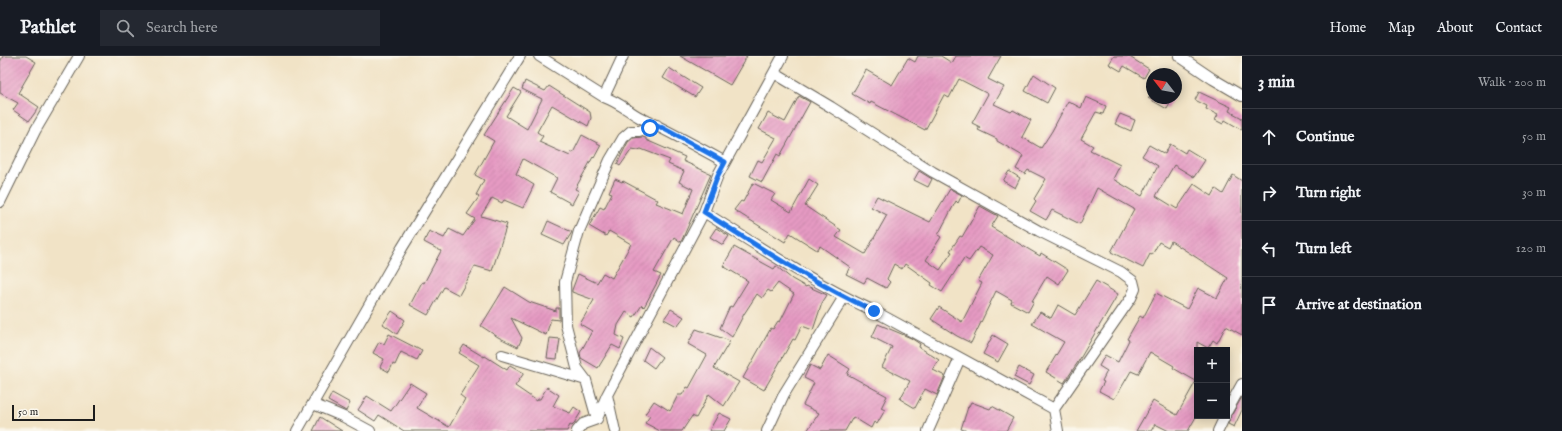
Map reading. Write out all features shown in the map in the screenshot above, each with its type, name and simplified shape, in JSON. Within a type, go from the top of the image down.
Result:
[{"type":"street","points":[[0,202],[35,130],[79,56]]},
{"type":"street","points":[[297,431],[402,248],[520,56]]},
{"type":"street","points":[[539,56],[604,97],[616,101],[638,116],[725,162]]},
{"type":"street","points":[[604,97],[623,56]]},
{"type":"street","points":[[577,431],[583,424],[597,419],[607,395],[704,212],[718,175],[783,56]]},
{"type":"street","points":[[1179,56],[1213,80],[1242,96]]},
{"type":"street","points":[[774,73],[832,107],[932,172],[1039,231],[1121,272],[1133,281],[1135,289],[1132,298],[1054,409],[1058,431]]},
{"type":"street","points":[[597,419],[586,380],[577,368],[566,325],[565,282],[579,231],[610,160],[622,138],[631,131],[639,131],[657,125]]},
{"type":"street","points":[[704,212],[753,244],[844,297],[874,311],[1054,409]]},
{"type":"street","points":[[767,431],[784,394],[844,297]]},
{"type":"street","points":[[502,355],[586,380]]},
{"type":"street","points":[[928,431],[960,358]]},
{"type":"street","points":[[1230,406],[1242,384]]},
{"type":"street","points":[[607,395],[615,431]]},
{"type":"street","points":[[313,404],[344,417],[370,431]]},
{"type":"street","points":[[1218,431],[1224,419]]},
{"type":"building","points":[[3,56],[26,56],[36,62],[18,93],[39,107],[29,121],[13,110],[18,103],[0,93],[0,62]]},
{"type":"building","points":[[680,56],[747,56],[730,85]]},
{"type":"building","points":[[918,56],[941,56],[952,63],[956,56],[1001,56],[988,79],[1004,87],[994,104],[1011,112],[1013,110],[1031,120],[1022,137],[1041,148],[1068,101],[1081,108],[1086,97],[1106,106],[1103,114],[1096,112],[1081,139],[1093,146],[1090,150],[1120,165],[1113,179],[1142,196],[1158,166],[1142,156],[1149,145],[1165,154],[1170,144],[1185,153],[1187,149],[1205,160],[1194,177],[1174,165],[1156,196],[1177,209],[1194,184],[1212,196],[1216,189],[1223,194],[1233,175],[1242,181],[1242,335],[1226,326],[1217,343],[1213,340],[1209,347],[1206,347],[1197,342],[1197,347],[1194,347],[1194,380],[1173,368],[1174,366],[1150,352],[1138,374],[1131,371],[1114,399],[1099,391],[1104,382],[1102,381],[1107,371],[1099,366],[1105,355],[1118,362],[1129,340],[1127,339],[1140,316],[1143,318],[1156,293],[1187,309],[1198,288],[1217,298],[1228,278],[1171,241],[1168,247],[1159,242],[1152,255],[1150,254],[1143,268],[1111,252],[1134,209],[1097,188],[1080,224],[1052,210],[1046,220],[1030,211],[1036,201],[1034,199],[1046,179],[1028,170],[1025,174],[1016,169],[1023,156],[997,141],[997,139],[978,130],[980,127],[972,123],[988,94],[959,79],[949,98],[944,95],[925,130],[871,102],[870,104],[852,94],[866,70],[892,85],[908,58],[915,62]]},
{"type":"building","points":[[1114,56],[1128,56],[1147,68],[1146,68],[1146,74],[1144,78],[1124,66],[1121,71],[1109,64]]},
{"type":"building","points":[[669,68],[701,88],[695,97],[663,78]]},
{"type":"building","points":[[1034,74],[1055,88],[1047,103],[1025,91]]},
{"type":"building","points":[[525,81],[545,91],[549,86],[590,112],[591,118],[588,126],[552,105],[537,132],[543,136],[539,142],[570,156],[582,135],[601,145],[575,189],[579,191],[572,204],[550,192],[557,178],[523,159],[516,174],[534,185],[523,208],[504,200],[502,203],[492,198],[481,216],[507,224],[492,271],[475,266],[459,295],[444,287],[428,315],[410,305],[441,251],[424,242],[429,231],[444,238],[449,229],[463,236],[475,219],[467,214],[479,197],[476,195],[484,180],[475,175],[494,141],[484,135],[514,88],[521,92],[506,116],[527,129],[542,99],[522,89]]},
{"type":"building","points":[[1199,92],[1231,107],[1229,111],[1242,118],[1242,130],[1225,120],[1223,124],[1215,120],[1218,115],[1206,109],[1207,106],[1195,100]]},
{"type":"building","points":[[799,96],[810,102],[780,156],[777,154],[762,182],[750,176],[758,160],[762,162],[776,138],[759,129],[768,113],[785,122]]},
{"type":"building","points":[[1158,104],[1170,104],[1167,109]]},
{"type":"building","points":[[1120,114],[1135,120],[1131,131],[1115,124]]},
{"type":"building","points":[[642,137],[685,157],[683,161],[711,174],[681,242],[674,237],[654,272],[661,275],[644,307],[642,305],[634,317],[626,312],[618,325],[616,335],[624,339],[620,349],[612,345],[598,368],[581,358],[580,353],[592,331],[580,324],[594,300],[572,292],[572,290],[578,274],[597,283],[603,273],[612,278],[631,244],[609,231],[606,236],[589,226],[600,207],[604,209],[612,193],[609,192],[615,179],[622,182],[623,181],[658,200],[656,203],[683,214],[693,189],[679,182],[684,171],[668,164],[670,160],[641,149],[632,149],[620,166],[617,164],[628,142],[633,138]]},
{"type":"building","points":[[919,171],[932,179],[928,187],[914,180]]},
{"type":"building","points":[[1009,171],[1020,178],[1015,188],[1003,181]]},
{"type":"building","points":[[809,179],[818,185],[805,206],[841,230],[836,237],[865,254],[887,215],[871,207],[877,196],[930,222],[950,189],[962,195],[958,203],[956,201],[938,235],[941,237],[926,260],[940,270],[952,252],[950,251],[960,236],[962,237],[980,206],[998,216],[991,227],[1040,256],[1041,253],[1068,270],[1059,284],[1047,276],[1032,301],[1034,301],[1028,312],[1011,303],[1012,300],[996,291],[971,343],[957,336],[931,319],[939,307],[962,322],[982,283],[978,281],[993,255],[979,247],[969,261],[964,258],[942,292],[905,264],[902,269],[894,264],[887,279],[890,282],[886,288],[867,278],[864,283],[846,274],[850,267],[820,246],[817,250],[790,233],[785,242],[734,210],[741,201],[743,202],[753,183],[775,194],[771,200],[791,212]]},
{"type":"building","points":[[548,221],[572,232],[564,245],[542,235]]},
{"type":"building","points":[[716,228],[729,236],[723,245],[710,237]]},
{"type":"building","points":[[734,247],[774,269],[776,266],[792,279],[806,287],[807,286],[827,295],[822,303],[813,330],[802,326],[764,390],[743,378],[771,328],[773,329],[778,321],[780,322],[794,294],[778,283],[771,292],[768,290],[762,298],[757,294],[732,337],[720,328],[730,306],[732,307],[748,281],[723,266]]},
{"type":"building","points":[[1096,281],[1118,294],[1064,383],[1046,372],[1064,342],[1032,324],[1040,312],[1051,318],[1058,305],[1075,315]]},
{"type":"building","points":[[505,287],[529,302],[556,311],[556,308],[559,308],[559,320],[551,319],[546,335],[511,318],[522,338],[518,347],[498,337],[481,326]]},
{"type":"building","points":[[671,309],[684,317],[677,326],[664,319]]},
{"type":"building","points":[[392,311],[405,320],[397,334],[383,324]]},
{"type":"building","points":[[878,324],[911,338],[920,344],[919,347],[939,360],[933,370],[945,376],[937,395],[925,389],[915,408],[900,399],[910,381],[882,367],[892,347],[872,337]]},
{"type":"building","points":[[696,329],[730,341],[714,368],[739,382],[724,406],[709,394],[696,418],[692,416],[682,431],[660,431],[645,423],[650,416],[645,414],[654,401],[670,411],[678,395],[682,395],[687,387],[689,388],[707,355],[688,344]]},
{"type":"building","points":[[389,334],[422,351],[417,360],[401,352],[395,365],[393,364],[389,372],[380,367],[384,359],[373,353],[379,342],[384,344]]},
{"type":"building","points":[[993,335],[1008,344],[998,362],[983,354]]},
{"type":"building","points":[[550,338],[560,339],[557,359],[547,358]]},
{"type":"building","points":[[464,345],[507,370],[510,365],[524,373],[515,386],[537,401],[540,399],[547,387],[559,395],[553,406],[570,413],[574,407],[581,412],[573,425],[570,425],[567,431],[404,431],[379,415],[375,421],[358,410],[367,396],[391,411],[410,383],[426,393],[417,408],[449,427],[465,399],[460,395],[479,365],[459,353]]},
{"type":"building","points":[[649,347],[662,357],[654,368],[643,360]]},
{"type":"building","points":[[828,355],[850,369],[847,374],[887,396],[881,408],[885,410],[877,424],[874,422],[871,428],[853,417],[845,431],[807,431],[819,413],[803,405],[814,383],[804,378],[810,365],[820,370]]},
{"type":"building","points":[[1019,367],[1034,375],[1029,385],[1014,377]]},
{"type":"building","points":[[1194,385],[1195,419],[1188,431],[1169,431],[1155,424],[1151,431],[1136,431],[1153,401],[1177,415]]},
{"type":"building","points":[[332,393],[350,403],[346,411],[328,401]]},
{"type":"building","points":[[1242,397],[1242,410],[1234,427],[1228,424]]},
{"type":"building","points":[[971,402],[990,409],[992,406],[1013,418],[1006,431],[968,431],[961,429]]},
{"type":"building","points":[[719,413],[731,419],[724,431],[709,431]]},
{"type":"building","points":[[320,417],[342,431],[313,431]]},
{"type":"route","points":[[650,128],[657,125],[662,127],[725,162],[718,175],[704,212],[753,244],[844,297],[874,311]]}]
